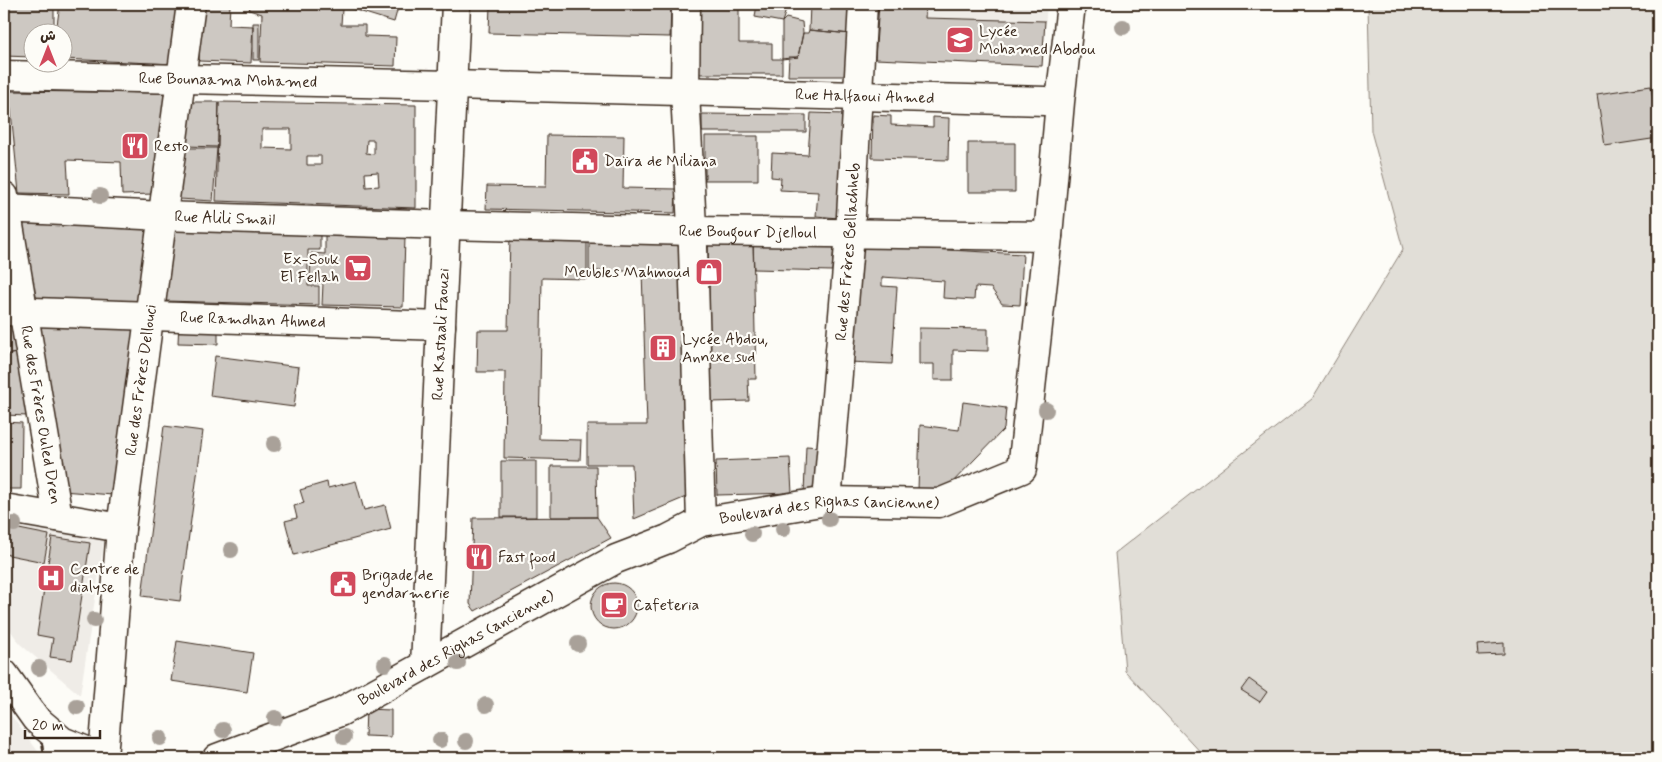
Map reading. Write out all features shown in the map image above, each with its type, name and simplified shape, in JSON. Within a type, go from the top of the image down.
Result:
[{"type":"street","name":"Rue des Frères Dellouci","points":[[104,758],[121,528],[191,4]]},
{"type":"street","name":"Rue Kastaali Faouzi","points":[[425,665],[456,4]]},
{"type":"street","points":[[686,4],[685,92],[692,231],[701,522]]},
{"type":"street","name":"Rue des Frères Bellachheb","points":[[827,501],[850,234],[863,4]]},
{"type":"street","name":"Boulevard des Righas (ancienne)","points":[[217,758],[340,712],[616,559],[668,539],[701,522],[827,501],[939,503],[1022,469],[1071,4]]},
{"type":"street","name":"Rue Bounaama Mohamed","points":[[4,75],[685,92]]},
{"type":"street","name":"Rue Halfaoui Ahmed","points":[[685,92],[1045,101]]},
{"type":"street","name":"Rue Alili Smail","points":[[5,204],[163,216],[446,225]]},
{"type":"street","name":"Rue des Frères Ouled Dren","points":[[5,204],[14,312],[58,517]]},
{"type":"street","name":"Rue Bougour Djelloul","points":[[446,225],[850,234],[1048,236]]},
{"type":"street","name":"Rue Ramdhan Ahmed","points":[[14,312],[441,326]]},
{"type":"street","points":[[4,508],[121,528]]},
{"type":"street","points":[[4,674],[36,719],[62,741],[104,758]]},
{"type":"lane","points":[[48,729],[52,758]]},
{"type":"shaded area","name":"Lycée Mohamed Abdou","points":[[879,4],[1047,4],[1042,66],[875,59]]},
{"type":"shaded area","points":[[1368,4],[1658,4],[1658,758],[1206,758],[1125,671],[1115,553],[1312,399],[1403,249],[1371,131]]},
{"type":"shaded area","name":"Centre de dialyse","points":[[4,516],[105,535],[80,695],[20,644],[4,621]]},
{"type":"shaded area","points":[[4,706],[43,758],[4,758]]},
{"type":"building","points":[[4,4],[54,4],[54,22],[22,22],[22,57],[4,56]]},
{"type":"building","points":[[60,4],[183,4],[175,64],[72,59],[72,22],[57,22]]},
{"type":"building","points":[[201,4],[230,4],[229,25],[253,26],[251,63],[199,61]]},
{"type":"building","points":[[251,4],[326,4],[326,9],[342,9],[341,25],[365,25],[365,36],[396,37],[395,66],[260,62],[262,14],[249,10]]},
{"type":"building","points":[[336,4],[399,4],[394,22]]},
{"type":"building","points":[[490,4],[671,4],[670,37],[489,33]]},
{"type":"building","points":[[696,4],[739,4],[739,43],[772,43],[772,59],[782,59],[782,74],[696,74]]},
{"type":"building","points":[[757,4],[788,4],[782,22],[755,17]]},
{"type":"building","points":[[810,4],[854,4],[851,34],[809,30]]},
{"type":"building","name":"Lycée Mohamed Abdou","points":[[879,4],[926,4],[925,18],[1045,21],[1042,66],[875,59]]},
{"type":"building","points":[[786,18],[802,22],[803,33],[798,57],[782,59],[782,22]]},
{"type":"building","points":[[253,23],[259,23],[259,60],[253,60]]},
{"type":"building","points":[[809,30],[851,34],[847,76],[788,76],[789,57],[798,57],[803,33],[808,33]]},
{"type":"building","points":[[1651,86],[1658,138],[1605,146],[1597,94]]},
{"type":"building","points":[[9,91],[167,93],[154,194],[122,195],[121,162],[67,160],[69,194],[19,193]]},
{"type":"building","points":[[192,102],[219,102],[218,147],[186,146]]},
{"type":"building","points":[[219,102],[416,105],[416,208],[216,201]],"holes":[[[262,129],[291,129],[291,149],[262,148]],[[367,140],[374,140],[374,154],[366,153]],[[307,156],[321,156],[321,165],[307,165]],[[378,172],[379,186],[366,187],[365,173]]]},
{"type":"building","points":[[811,113],[844,114],[838,218],[816,216],[818,192],[780,190],[781,178],[771,177],[772,153],[808,155]]},
{"type":"building","points":[[702,114],[806,115],[806,132],[702,132]]},
{"type":"building","points":[[873,115],[891,116],[891,125],[933,127],[933,117],[949,118],[948,160],[872,158]]},
{"type":"building","name":"Daïra de Miliana","points":[[547,135],[624,136],[623,188],[676,189],[675,213],[486,209],[487,186],[546,187]]},
{"type":"building","points":[[705,136],[758,136],[758,180],[705,180]]},
{"type":"building","points":[[968,143],[1015,143],[1015,192],[968,192]]},
{"type":"building","points":[[186,148],[217,148],[213,201],[179,199]]},
{"type":"building","points":[[21,219],[153,223],[138,302],[36,300]]},
{"type":"building","points":[[173,229],[320,233],[320,250],[308,250],[308,286],[319,286],[319,305],[164,301]]},
{"type":"building","name":"Ex-Souk El Fellah","points":[[325,234],[405,237],[403,307],[322,305],[323,283],[310,283],[311,253],[325,254]]},
{"type":"building","points":[[510,235],[587,237],[587,279],[542,278],[539,439],[581,440],[580,460],[504,458],[505,372],[477,372],[478,330],[508,330]]},
{"type":"building","name":"Lycée Abdou, Annexe sud","points":[[589,240],[679,242],[686,497],[634,519],[632,464],[587,464],[587,425],[647,425],[642,271],[589,271]]},
{"type":"building","points":[[753,241],[756,379],[748,379],[749,401],[711,402],[708,242]]},
{"type":"building","points":[[753,241],[834,244],[832,271],[754,269]]},
{"type":"building","points":[[856,245],[1023,254],[1020,305],[1002,304],[991,288],[975,287],[974,300],[943,298],[944,281],[882,277],[882,286],[897,287],[892,364],[849,362]]},
{"type":"building","points":[[4,321],[12,321],[17,353],[4,355]]},
{"type":"building","points":[[35,322],[136,328],[113,495],[62,491]]},
{"type":"building","points":[[179,322],[218,323],[218,344],[178,343]]},
{"type":"building","points":[[919,328],[988,329],[988,351],[953,350],[953,380],[934,380],[934,364],[919,364]]},
{"type":"building","points":[[17,353],[28,416],[4,415],[4,355]]},
{"type":"building","points":[[215,356],[299,367],[294,407],[210,396]]},
{"type":"building","points":[[963,402],[1006,408],[1004,429],[947,488],[918,490],[920,425],[959,430]]},
{"type":"building","points":[[4,422],[22,423],[21,489],[4,489]]},
{"type":"building","points":[[164,426],[203,431],[180,601],[142,596]]},
{"type":"building","points":[[806,446],[819,447],[817,493],[804,493]]},
{"type":"building","points":[[790,458],[792,493],[717,495],[716,461]]},
{"type":"building","points":[[501,461],[536,461],[536,517],[501,517]]},
{"type":"building","points":[[551,466],[596,466],[597,517],[551,517]]},
{"type":"building","points":[[356,481],[364,510],[385,505],[391,529],[294,555],[285,521],[297,518],[294,506],[304,503],[300,490],[327,482],[328,488]]},
{"type":"building","points":[[597,517],[611,538],[475,611],[470,604],[473,518]]},
{"type":"building","points":[[4,526],[49,535],[44,562],[4,554]]},
{"type":"building","points":[[52,537],[90,543],[72,660],[50,657],[53,638],[37,635]]},
{"type":"building","name":"Cafeteria","points":[[614,583],[627,587],[633,593],[637,606],[633,619],[627,625],[614,629],[601,625],[595,619],[591,606],[595,593],[601,587]]},
{"type":"building","points":[[177,641],[253,653],[247,692],[171,681]]},
{"type":"building","points":[[1504,643],[1504,654],[1478,655],[1477,645]]},
{"type":"building","points":[[1249,679],[1267,692],[1260,702],[1241,690]]},
{"type":"building","points":[[366,709],[391,710],[391,737],[365,736]]},
{"type":"place","name":"Lycée Mohamed Abdou","points":[[960,40]]},
{"type":"place","name":"Resto","points":[[135,146]]},
{"type":"place","name":"Daïra de Miliana","points":[[585,161]]},
{"type":"place","name":"Ex-Souk El Fellah","points":[[358,268]]},
{"type":"place","name":"Meubles Mahmoud","points":[[709,272]]},
{"type":"place","name":"Lycée Abdou, Annexe sud","points":[[663,348]]},
{"type":"place","name":"Fast food","points":[[479,557]]},
{"type":"place","name":"Centre de dialyse","points":[[51,578]]},
{"type":"place","name":"Brigade de gendarmerie","points":[[343,584]]},
{"type":"place","name":"Cafeteria","points":[[614,605]]}]
